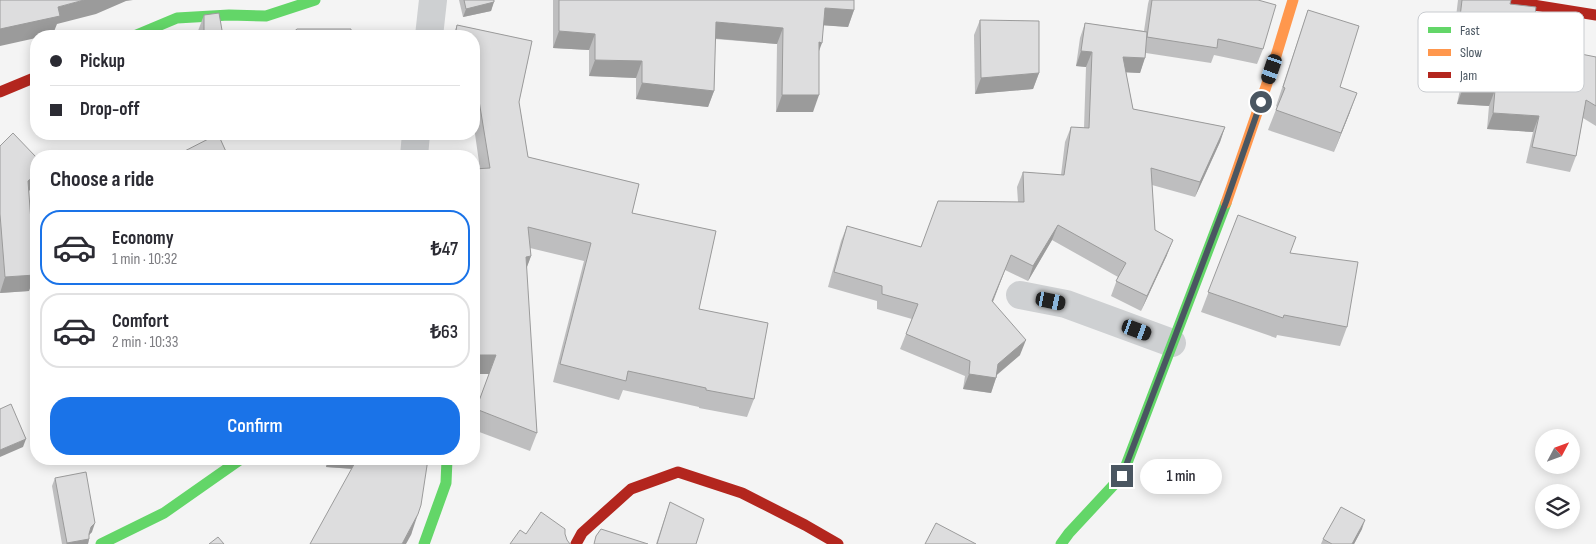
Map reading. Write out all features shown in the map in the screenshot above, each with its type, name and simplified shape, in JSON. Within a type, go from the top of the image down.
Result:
[{"type":"street","points":[[148,30],[177,18],[229,7],[266,16],[315,0]]},
{"type":"street","points":[[430,30],[433,0]]},
{"type":"street","points":[[1061,544],[1122,476],[1229,193],[1272,69],[1293,0]]},
{"type":"street","points":[[1502,0],[1592,9]]},
{"type":"street","points":[[0,92],[30,80]]},
{"type":"street","points":[[1020,295],[1066,304],[1172,343]]},
{"type":"street","points":[[101,544],[164,513],[232,465]]},
{"type":"street","points":[[424,544],[446,483],[447,465]]},
{"type":"street","points":[[576,544],[582,534],[631,489],[678,472],[742,493],[838,544]]},
{"type":"building","points":[[0,0],[84,0],[58,7],[60,16],[0,29]]},
{"type":"building","points":[[464,0],[494,0],[494,2],[466,9]]},
{"type":"building","points":[[559,0],[854,0],[854,10],[825,8],[822,43],[819,42],[819,95],[782,95],[783,28],[716,22],[714,91],[642,83],[642,61],[595,60],[595,34],[559,31]]},
{"type":"building","points":[[1152,0],[1258,0],[1276,5],[1263,49],[1218,39],[1217,48],[1147,37]]},
{"type":"building","points":[[1462,0],[1511,0],[1510,4],[1536,7],[1535,12],[1461,12]]},
{"type":"building","points":[[1308,10],[1359,26],[1340,87],[1357,93],[1341,133],[1276,110],[1285,88],[1283,87]]},
{"type":"building","points":[[219,13],[222,30],[204,30],[204,15]]},
{"type":"building","points":[[980,20],[1039,21],[1039,73],[981,78]]},
{"type":"building","points":[[1085,23],[1147,32],[1145,58],[1123,57],[1133,109],[1225,127],[1200,182],[1151,168],[1155,230],[1173,240],[1147,296],[1116,281],[1126,263],[1058,225],[1033,266],[1011,255],[992,301],[1026,340],[998,364],[996,378],[969,374],[970,361],[906,334],[918,304],[882,294],[882,286],[834,272],[847,226],[921,247],[938,201],[1024,202],[1023,172],[1064,175],[1071,127],[1089,128],[1092,52],[1081,51]]},
{"type":"building","points":[[457,25],[532,41],[519,102],[528,157],[639,184],[632,213],[716,231],[699,309],[768,323],[754,399],[706,390],[706,388],[628,371],[626,381],[560,364],[591,243],[528,227],[531,256],[526,257],[537,433],[480,411],[480,398],[496,355],[480,355],[480,169],[490,168],[480,107],[480,30],[456,30]]},
{"type":"building","points":[[297,29],[351,29],[351,30],[296,30]]},
{"type":"building","points":[[1584,55],[1596,57],[1596,106],[1586,100],[1576,156],[1532,147],[1539,116],[1493,113],[1495,92],[1584,92]]},
{"type":"building","points":[[13,133],[30,151],[30,179],[28,181],[30,275],[5,277],[0,214],[0,146]]},
{"type":"building","points":[[206,140],[221,140],[225,150],[187,150]]},
{"type":"building","points":[[1238,215],[1296,237],[1290,253],[1358,262],[1347,327],[1284,315],[1283,318],[1208,292]]},
{"type":"building","points":[[11,404],[26,439],[0,450],[0,409]]},
{"type":"building","points":[[354,465],[427,465],[421,505],[402,544],[310,544]]},
{"type":"building","points":[[86,472],[95,523],[91,527],[89,539],[67,543],[55,478]]},
{"type":"building","points":[[670,502],[704,519],[696,544],[657,544]]},
{"type":"building","points":[[1341,507],[1365,520],[1352,544],[1332,544],[1323,539]]},
{"type":"building","points":[[541,512],[565,529],[567,540],[570,544],[510,544],[520,530],[526,534]]},
{"type":"building","points":[[936,523],[976,544],[925,544]]},
{"type":"building","points":[[601,529],[648,544],[594,544],[596,536]]},
{"type":"building","points":[[218,537],[224,544],[209,544]]},
{"type":"traffic: fast","points":[[148,30],[177,18],[229,15],[266,16],[315,0]]},
{"type":"traffic: fast","points":[[1061,544],[1122,476],[1226,203]]},
{"type":"traffic: fast","points":[[101,544],[164,513],[232,465]]},
{"type":"traffic: fast","points":[[424,544],[446,483],[447,465]]},
{"type":"traffic: slow","points":[[1226,203],[1272,69],[1293,0]]},
{"type":"traffic: jam","points":[[1502,0],[1577,12]]},
{"type":"traffic: jam","points":[[1584,13],[1596,15]]},
{"type":"traffic: jam","points":[[0,92],[30,80]]},
{"type":"traffic: jam","points":[[576,544],[582,533],[631,489],[678,472],[742,493],[838,544]]},
{"type":"route","points":[[1122,476],[1226,202],[1261,102]]}]
